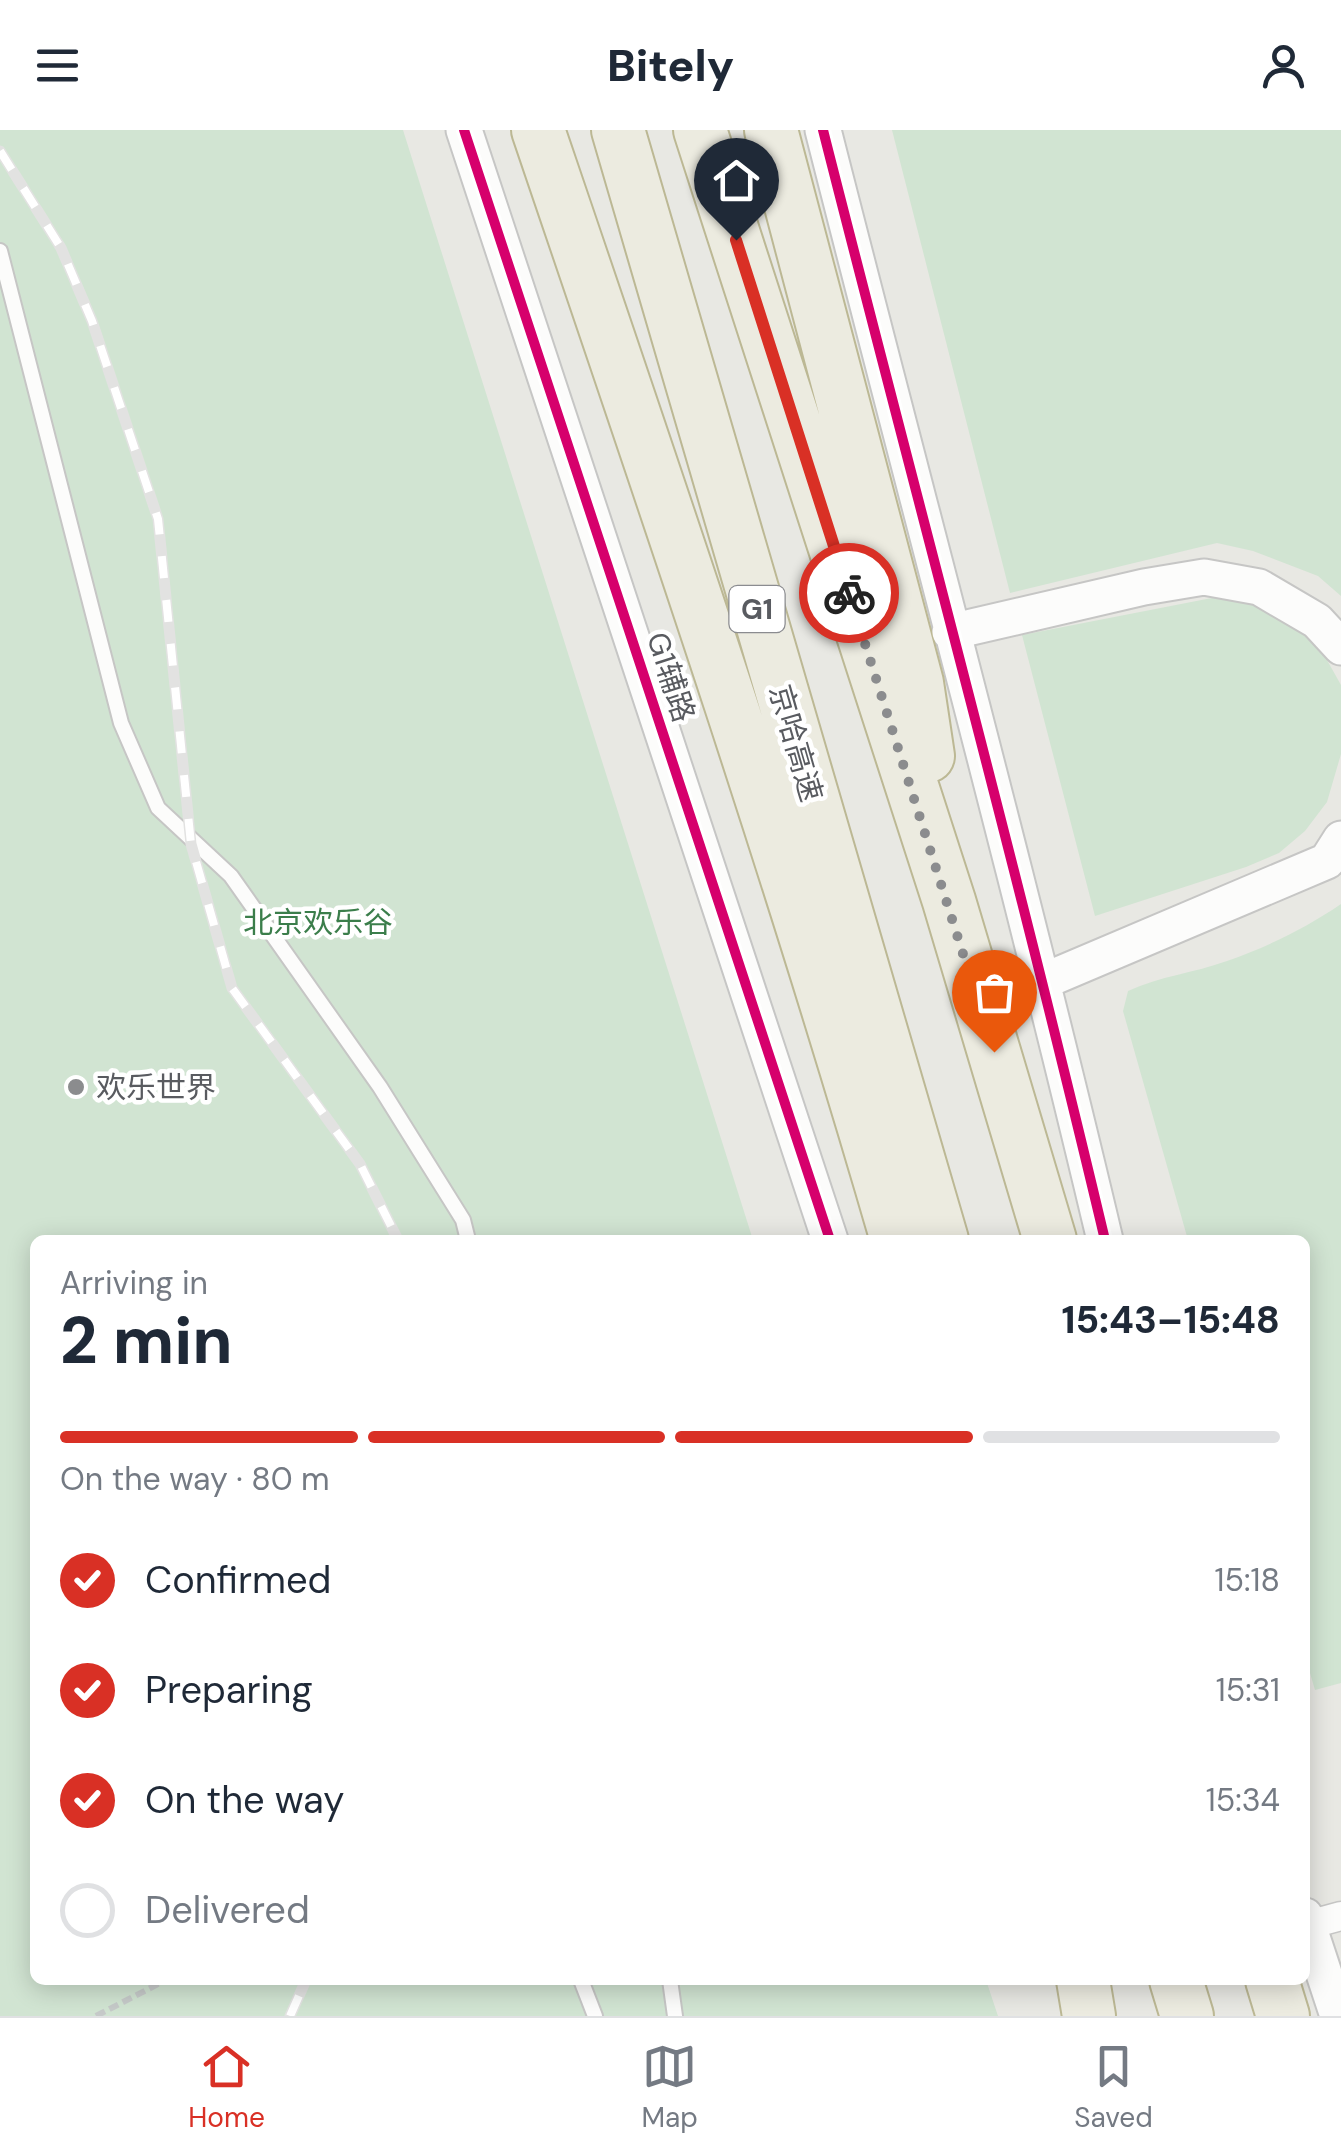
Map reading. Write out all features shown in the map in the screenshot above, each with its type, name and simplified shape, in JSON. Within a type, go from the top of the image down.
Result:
[{"type":"highway","points":[[538,130],[689,574],[896,1235]]},
{"type":"highway","name":"京哈高速","points":[[618,130],[941,1235]]},
{"type":"highway","points":[[700,130],[949,901],[1049,1235]]},
{"type":"highway","points":[[771,130],[918,683],[949,901]]},
{"type":"highway","points":[[854,1092],[931,1235]]},
{"type":"highway","points":[[1084,1985],[1088,2016]]},
{"type":"highway","points":[[1178,1985],[1187,2016]]},
{"type":"highway","points":[[1274,1985],[1283,2016]]},
{"type":"street","name":"G1辅路","points":[[464,130],[828,1235]]},
{"type":"street","points":[[824,130],[950,632],[1044,981],[1104,1235]]},
{"type":"street","points":[[950,632],[1204,577],[1259,586],[1316,622],[1341,647]]},
{"type":"street","points":[[1044,981],[1327,861],[1341,838]]},
{"type":"street","points":[[1318,1919],[1338,2016]]},
{"type":"street","points":[[1076,1985],[1088,2016]]},
{"type":"lane","points":[[0,251],[121,723],[158,808],[231,876],[380,1086],[463,1220],[467,1235]]},
{"type":"lane","points":[[583,1985],[594,2016]]},
{"type":"lane","points":[[671,1985],[675,2016]]},
{"type":"path","points":[[96,2016],[156,1985]]},
{"type":"green space","name":"北京欢乐谷","points":[[0,130],[403,130],[751,1235],[30,1235],[30,1985],[988,1985],[998,2016],[0,2016]]},
{"type":"green space","points":[[892,130],[1341,130],[1341,596],[1318,576],[1253,551],[1217,543],[1010,593]]},
{"type":"green space","points":[[1222,596],[1263,605],[1290,622],[1323,653],[1341,685],[1341,754],[1327,802],[1305,831],[1279,853],[1095,916],[1022,635]]},
{"type":"green space","points":[[1341,904],[1341,1683],[1315,1690],[1310,1673],[1310,1235],[1187,1235],[1123,1011],[1128,991],[1257,950]]},
{"type":"railway","points":[[0,151],[61,248],[92,321],[158,519],[191,844],[232,988],[360,1164],[396,1235]]},
{"type":"railway","points":[[290,2016],[304,1985]]},
{"type":"cycle path","points":[[464,130],[828,1235]]},
{"type":"cycle path","points":[[823,130],[1104,1235]]},
{"type":"way so far","points":[[849,593],[994,1052]]},
{"type":"place","name":"欢乐世界","points":[[76,1087]]},
{"type":"route","points":[[736,240],[849,593]]}]
